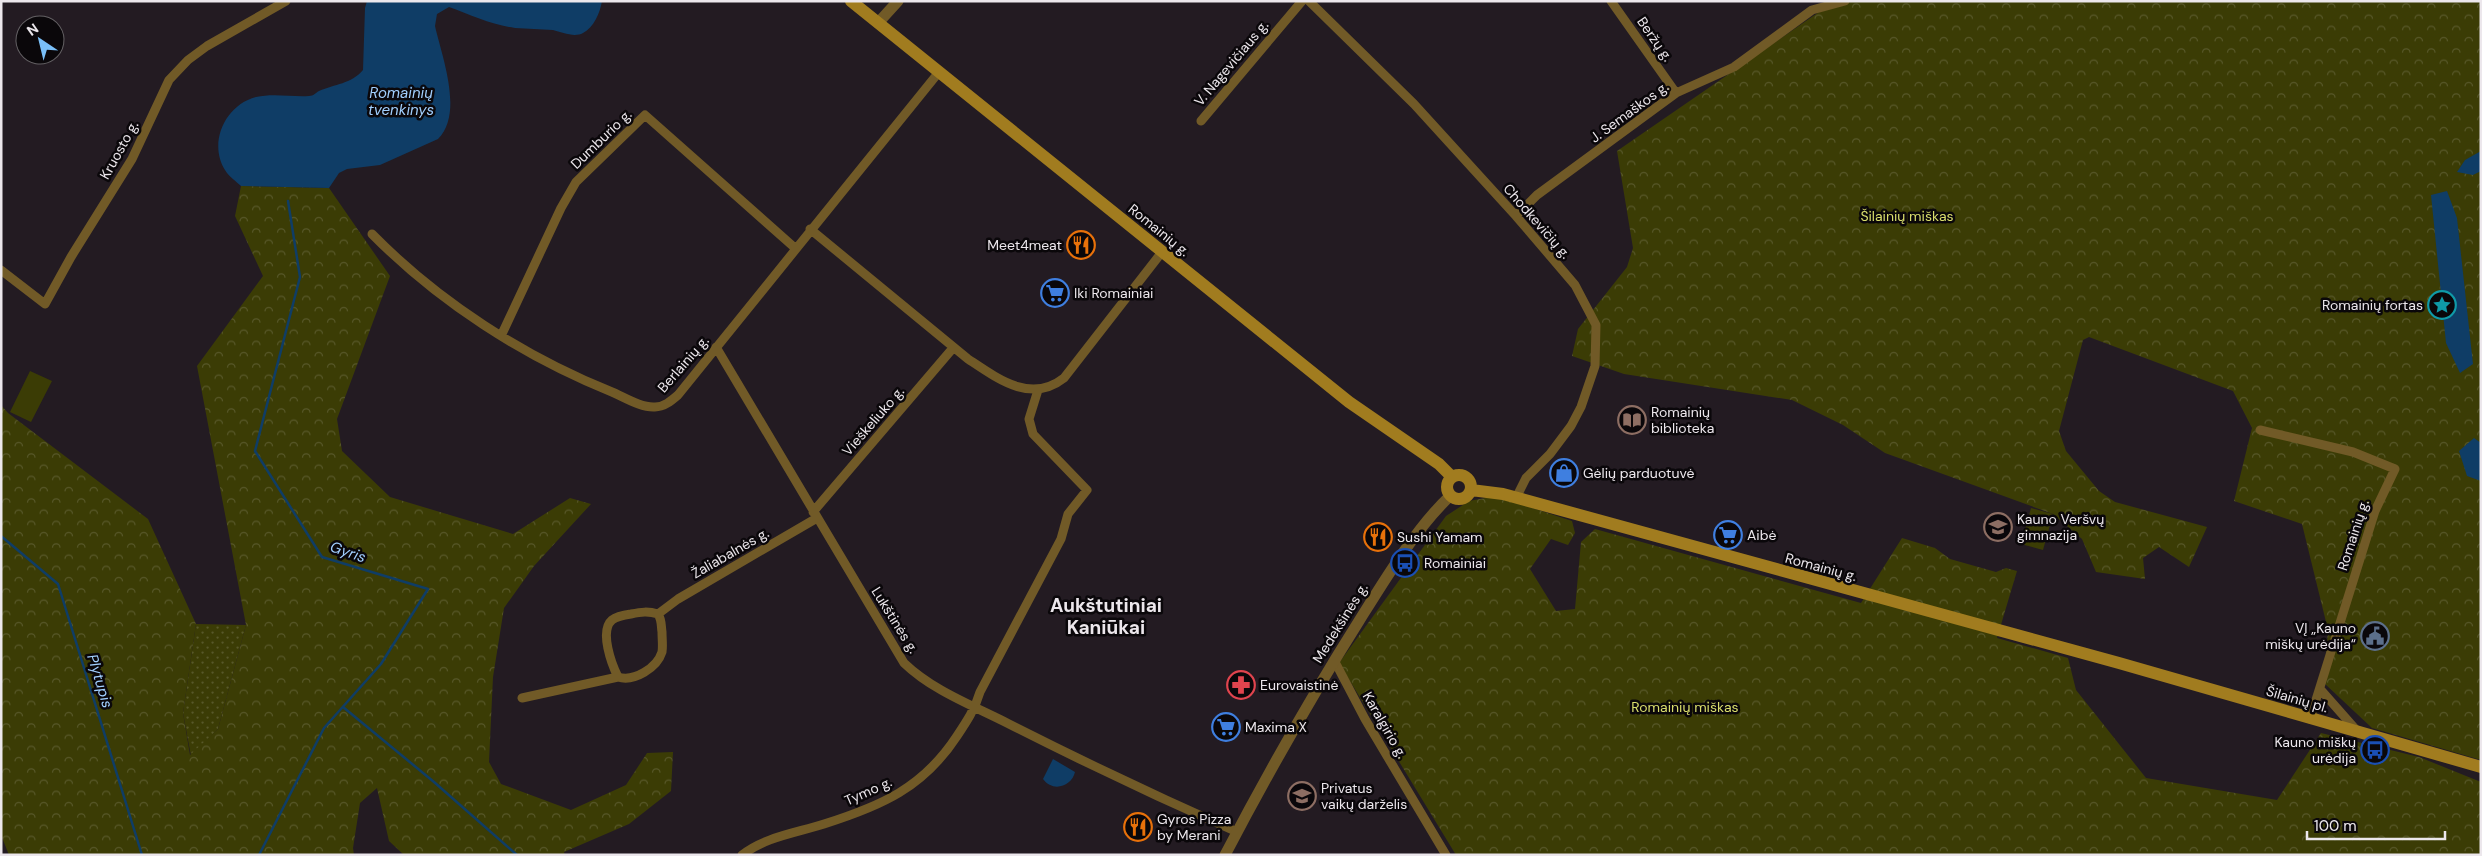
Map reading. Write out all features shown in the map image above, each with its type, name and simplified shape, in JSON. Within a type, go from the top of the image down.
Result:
[{"type":"main road","name":"Romainių g.","points":[[851,1],[1349,402],[1439,464],[1452,477]]},
{"type":"main road","points":[[1460,475],[1468,478],[1471,490],[1462,499],[1450,496],[1447,488],[1452,477],[1460,475]]},
{"type":"main road","name":"Romainių g.","points":[[1471,490],[1516,498],[2106,659]]},
{"type":"main road","name":"Šilainių pl.","points":[[2106,659],[2360,734],[2481,767]]},
{"type":"street","name":"Kruosto g.","points":[[1,270],[46,304],[70,257],[132,159],[169,80],[188,60],[207,46],[286,1]]},
{"type":"street","points":[[878,23],[898,1]]},
{"type":"street","name":"V. Nagevičiaus g.","points":[[1201,120],[1302,1]]},
{"type":"street","name":"Chodkevičių g.","points":[[1309,1],[1414,104],[1516,216],[1575,285],[1596,325],[1595,366],[1582,407],[1571,426],[1550,454],[1526,478],[1516,498]]},
{"type":"street","name":"Beržų g.","points":[[1611,1],[1676,93]]},
{"type":"street","points":[[1808,1],[1812,10]]},
{"type":"street","name":"J. Semaškos g.","points":[[1516,216],[1537,196],[1676,93],[1734,67],[1812,10],[1845,1]]},
{"type":"street","name":"Berlainių g.","points":[[372,234],[426,284],[516,346],[602,388],[648,407],[656,407],[678,395],[939,72]]},
{"type":"street","name":"Dumburio g.","points":[[501,336],[561,208],[576,182],[645,115],[795,248]]},
{"type":"street","points":[[810,230],[953,348],[992,374],[1026,389],[1038,390],[1053,387],[1064,378],[1162,252]]},
{"type":"street","name":"Lukštinės g.","points":[[716,347],[904,663],[915,673],[975,709],[1134,786],[1237,832]]},
{"type":"street","name":"Vieškeliuko g.","points":[[815,515],[953,348]]},
{"type":"street","name":"Tymo g.","points":[[742,855],[751,848],[779,837],[824,824],[882,803],[922,778],[946,754],[975,709],[980,692],[1058,547],[1068,514],[1087,490],[1033,434],[1028,419],[1038,390]]},
{"type":"street","name":"Romainių g.","points":[[2260,430],[2353,452],[2395,469],[2374,511],[2310,719]]},
{"type":"street","name":"Medekšinės g.","points":[[1225,855],[1264,779],[1334,660],[1381,586],[1437,508],[1450,496]]},
{"type":"street","name":"Žaliabalnės g.","points":[[658,614],[678,599],[815,515]]},
{"type":"street","points":[[522,698],[618,677],[630,678],[649,669],[658,660],[662,650],[661,621],[658,614],[645,611],[619,616],[608,625],[607,644],[612,664],[618,677]]},
{"type":"street","name":"Karalgirio g.","points":[[1334,660],[1364,719],[1446,855]]},
{"type":"street","points":[[2320,689],[2360,734]]},
{"type":"green space","name":"Šilainių miškas","points":[[1835,1],[2481,1],[2481,760],[2372,728],[2324,683],[2328,630],[2302,524],[2234,501],[2252,428],[2233,391],[2089,337],[2083,340],[2059,431],[2066,451],[2099,491],[2115,502],[2207,527],[2189,567],[2159,547],[2143,558],[2145,579],[2096,572],[2082,539],[2053,514],[1885,453],[1843,425],[1792,400],[1624,374],[1572,356],[1578,329],[1627,267],[1633,248],[1617,151]]},
{"type":"green space","points":[[241,186],[329,188],[390,276],[337,419],[342,451],[390,497],[513,534],[570,498],[591,504],[534,566],[504,608],[493,677],[489,762],[501,784],[571,810],[626,785],[647,753],[673,752],[671,791],[629,824],[564,852],[565,855],[404,855],[389,841],[377,788],[360,803],[353,848],[354,855],[9,855],[1,835],[1,405],[8,413],[148,519],[196,624],[183,713],[190,755],[218,729],[246,625],[197,366],[263,276],[235,216]]},
{"type":"green space","points":[[30,371],[52,381],[31,422],[10,412]]},
{"type":"green space","name":"Romainių miškas","points":[[1496,496],[1572,521],[1575,533],[1568,545],[1551,539],[1530,569],[1556,611],[1575,609],[1581,542],[1595,529],[1861,603],[1902,538],[1935,548],[1950,559],[1996,572],[2006,568],[2017,571],[1997,638],[2068,658],[2076,690],[2146,778],[2277,800],[2321,733],[2419,757],[2481,782],[2481,855],[1456,855],[1339,663],[1446,516],[1469,501]]},
{"type":"green space","points":[[2031,508],[2053,514],[2043,550],[2021,544]]},
{"type":"green space","points":[[196,624],[246,625],[218,729],[191,756],[183,713]]},
{"type":"water","name":"Romainių tvenkinys","points":[[367,1],[602,1],[598,15],[593,23],[583,33],[576,35],[553,30],[506,27],[449,7],[437,14],[435,26],[446,69],[450,100],[446,128],[438,139],[380,165],[347,169],[339,173],[329,188],[241,186],[227,172],[220,159],[219,137],[222,126],[228,116],[245,101],[256,97],[269,95],[311,96],[358,75],[363,70],[365,8]]},
{"type":"water","points":[[2481,151],[2481,171],[2473,175],[2457,172],[2465,160]]},
{"type":"water","points":[[2447,191],[2457,218],[2473,364],[2460,373],[2446,343],[2431,195]]},
{"type":"water","points":[[2474,438],[2481,443],[2481,481],[2467,476],[2459,451]]},
{"type":"water","points":[[1053,759],[1075,772],[1070,781],[1062,786],[1052,786],[1043,779]]},
{"type":"waterway","name":"Gyris","points":[[259,855],[324,728],[381,664],[428,589],[322,557],[255,451],[300,277],[288,201]]},
{"type":"waterway","name":"Plytupis","points":[[1,536],[58,584],[142,855]]},
{"type":"waterway","points":[[343,707],[434,782],[517,855]]},
{"type":"place","name":"Meet4meat","points":[[1081,245]]},
{"type":"place","name":"Iki Romainiai","points":[[1055,293]]},
{"type":"place","name":"Romainių fortas","points":[[2442,305]]},
{"type":"place","name":"Romainių biblioteka","points":[[1632,420]]},
{"type":"place","name":"Gėlių parduotuvė","points":[[1564,473]]},
{"type":"place","name":"Kauno Veršvų gimnazija","points":[[1998,527]]},
{"type":"place","name":"Aibė","points":[[1728,535]]},
{"type":"place","name":"Sushi Yamam","points":[[1378,537]]},
{"type":"place","name":"Romainiai","points":[[1405,563]]},
{"type":"place","name":"VĮ „Kauno miškų urėdija“","points":[[2375,636]]},
{"type":"place","name":"Eurovaistinė","points":[[1241,685]]},
{"type":"place","name":"Maxima X","points":[[1226,727]]},
{"type":"place","name":"Kauno miškų urėdija","points":[[2375,750]]},
{"type":"place","name":"Privatus vaikų darželis","points":[[1302,796]]},
{"type":"place","name":"Gyros Pizza by Merani","points":[[1138,827]]},
{"type":"district","name":"Aukštutiniai Kaniūkai","points":[[1106,616]]}]
